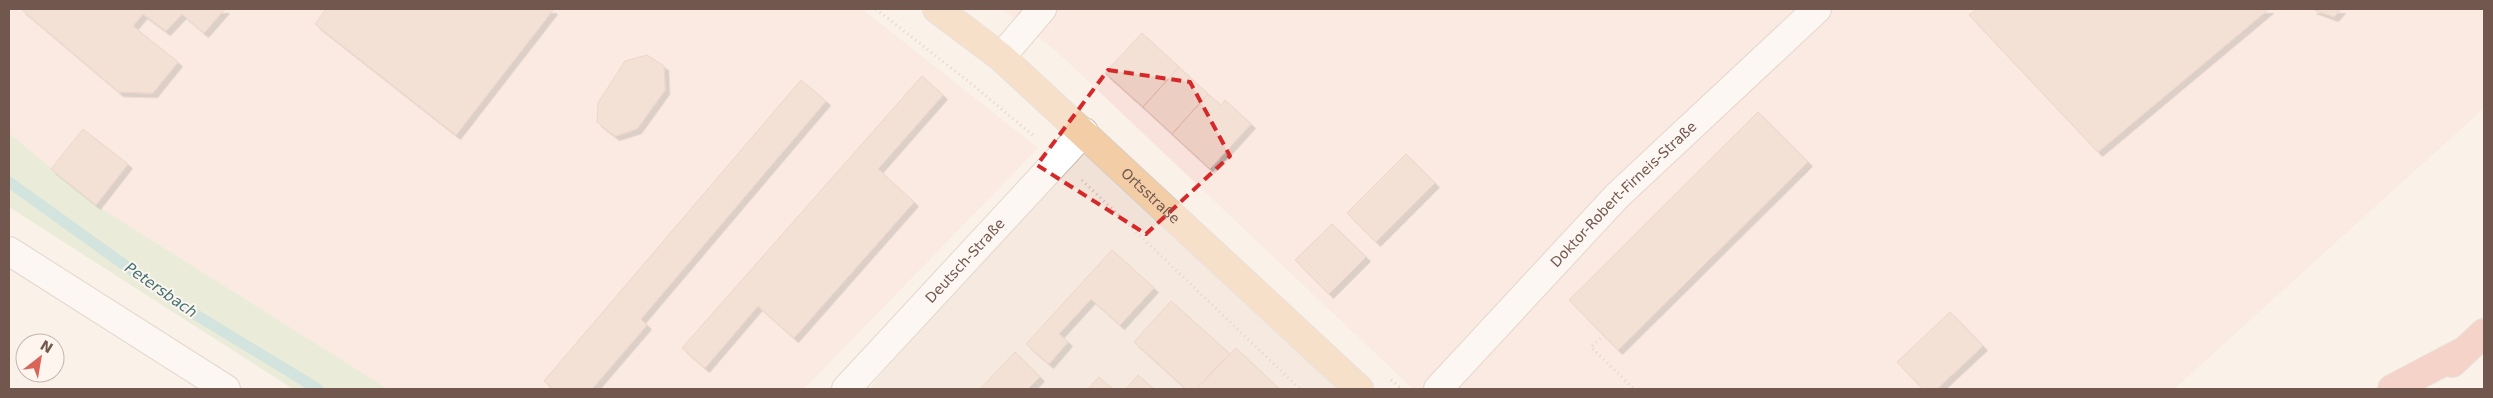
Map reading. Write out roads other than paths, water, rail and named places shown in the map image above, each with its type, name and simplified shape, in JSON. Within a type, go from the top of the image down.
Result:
[{"type":"highway","points":[[2392,389],[2475,341]]},
{"type":"highway","points":[[2424,389],[2475,341]]},
{"type":"main road","name":"Ortsstraße","points":[[937,9],[1001,57],[1359,389]]},
{"type":"street","points":[[1001,57],[1042,9]]},
{"type":"street","name":"Doktor-Robert-Firneis-Straße","points":[[1438,389],[1617,196],[1817,9]]},
{"type":"street","name":"Deutsch-Straße","points":[[846,389],[1084,132]]},
{"type":"street","points":[[9,251],[226,389]]},
{"type":"waterway","name":"Petersbach","points":[[9,182],[183,307],[318,389]]}]
